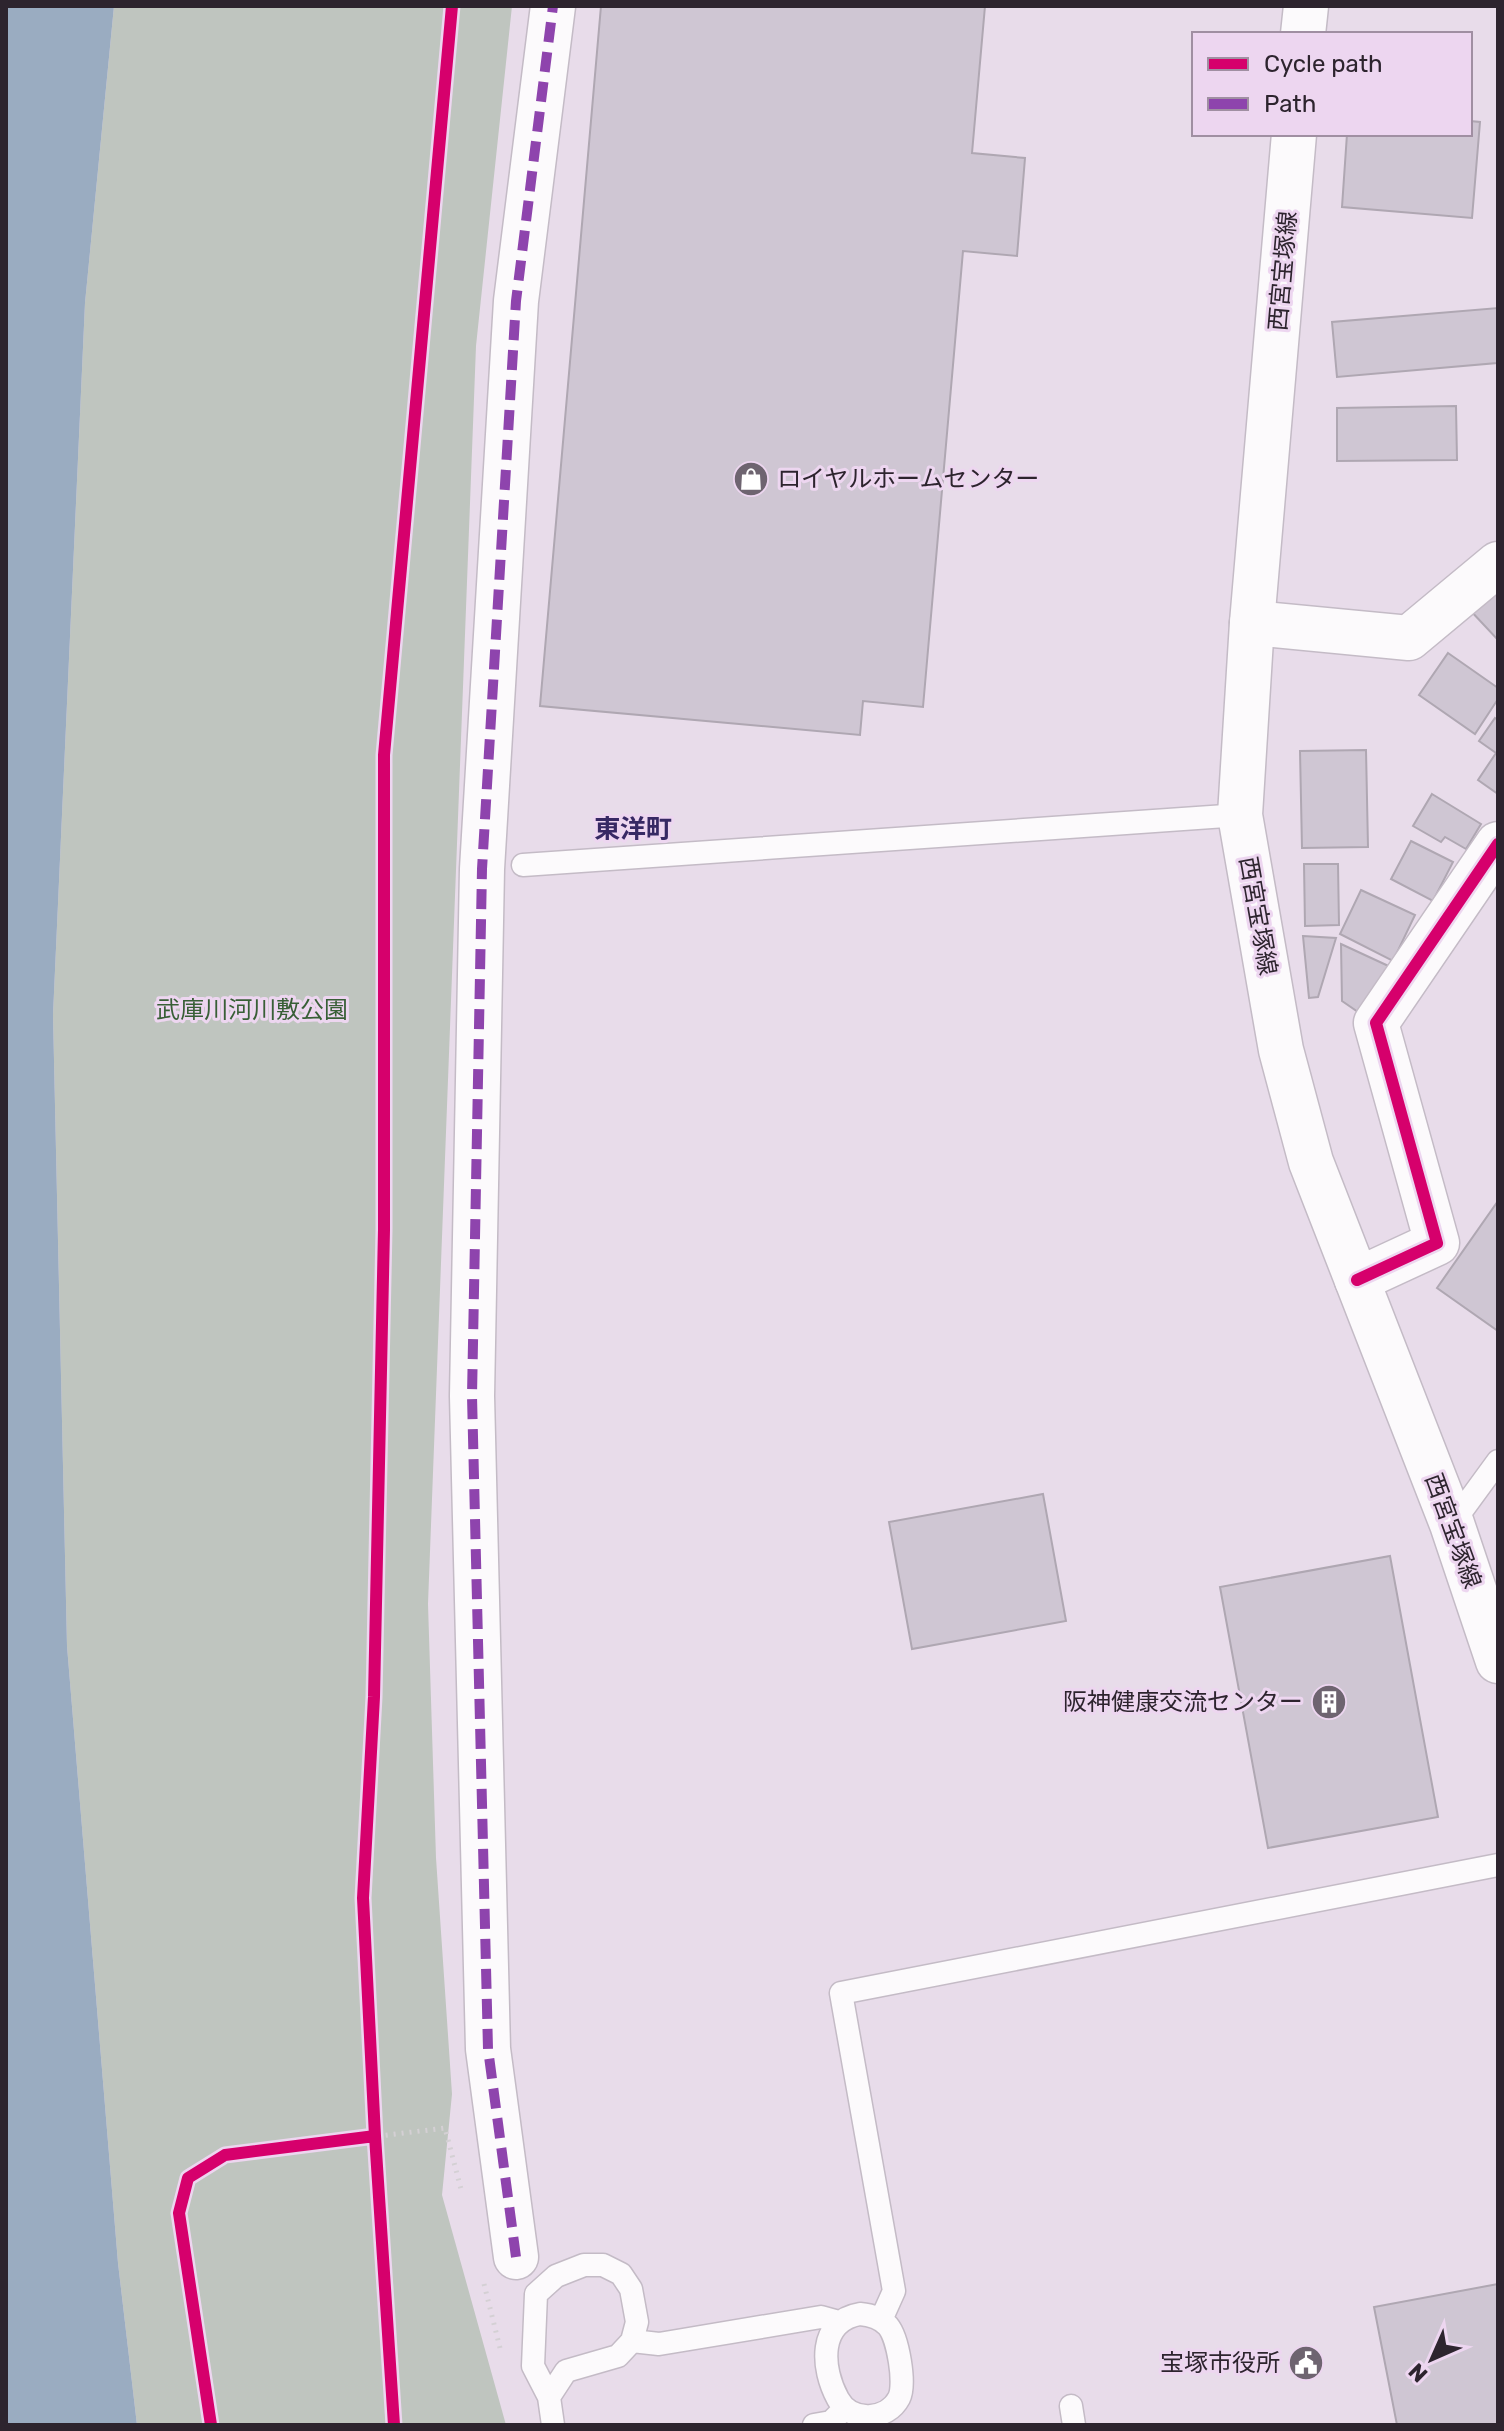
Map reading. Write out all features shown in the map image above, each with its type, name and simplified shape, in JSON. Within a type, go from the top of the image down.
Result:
[{"type":"street","points":[[499,2266],[488,2049],[472,1396],[484,837],[516,301],[553,6]]},
{"type":"street","points":[[1303,32],[1306,6]]},
{"type":"street","name":"西宮宝塚線","points":[[1294,136],[1252,623],[1240,815],[1281,1050],[1311,1162],[1452,1524],[1498,1661]]},
{"type":"street","points":[[1252,623],[1409,638],[1498,564]]},
{"type":"street","points":[[1357,1280],[1437,1243],[1376,1023],[1498,844]]},
{"type":"lane","points":[[523,865],[1240,815]]},
{"type":"lane","points":[[1452,1524],[1498,1461]]},
{"type":"lane","points":[[881,2320],[894,2291],[841,1993],[1498,1865]]},
{"type":"lane","points":[[549,2397],[566,2371],[618,2356],[632,2341],[637,2322],[631,2289],[621,2274],[603,2265],[584,2265],[556,2276],[536,2294],[533,2366],[549,2397],[553,2425]]},
{"type":"lane","points":[[860,2314],[881,2320],[894,2336],[903,2384],[890,2418],[865,2417],[845,2408],[838,2400],[826,2352],[827,2340],[839,2322],[860,2314]]},
{"type":"lane","points":[[632,2341],[659,2344],[821,2317],[839,2322]]},
{"type":"lane","points":[[814,2425],[831,2422],[845,2408]]},
{"type":"path","points":[[394,2425],[363,1898],[374,1697],[384,1230],[384,755],[452,6]]},
{"type":"path","points":[[211,2425],[179,2213],[188,2178],[225,2155],[445,2128],[464,2201]]},
{"type":"path","points":[[499,2266],[500,2349]]},
{"type":"green space","name":"武庫川河川敷公園","points":[[114,6],[512,6],[476,346],[428,1604],[436,1858],[452,2094],[442,2195],[506,2425],[137,2425],[118,2263],[67,1646],[53,1015],[85,303]]},
{"type":"water","points":[[6,6],[114,6],[85,303],[53,1015],[67,1646],[118,2263],[137,2425],[6,2425]]},
{"type":"building","name":"ロイヤルホームセンター","points":[[601,6],[985,6],[972,153],[1025,158],[1017,256],[963,251],[923,707],[863,701],[860,735],[540,706]]},
{"type":"building","points":[[1472,121],[1480,122],[1472,218],[1342,207],[1347,136],[1472,136]]},
{"type":"building","points":[[1498,308],[1497,363],[1337,377],[1332,322]]},
{"type":"building","points":[[1456,406],[1457,460],[1337,461],[1337,408]]},
{"type":"building","points":[[1498,584],[1498,640],[1469,609]]},
{"type":"building","points":[[1448,653],[1498,688],[1498,699],[1475,734],[1419,695]]},
{"type":"building","points":[[1495,718],[1498,720],[1498,794],[1478,780],[1496,753],[1479,741]]},
{"type":"building","points":[[1366,750],[1368,847],[1302,848],[1300,751]]},
{"type":"building","points":[[1432,794],[1481,824],[1466,849],[1445,837],[1441,842],[1413,826]]},
{"type":"building","points":[[1411,841],[1453,862],[1433,901],[1391,879]]},
{"type":"building","points":[[1304,864],[1338,864],[1339,925],[1305,926]]},
{"type":"building","points":[[1361,890],[1415,915],[1393,961],[1340,934]]},
{"type":"building","points":[[1303,936],[1336,938],[1318,997],[1309,998]]},
{"type":"building","points":[[1341,944],[1395,969],[1364,1016],[1342,1001]]},
{"type":"building","points":[[1498,1201],[1498,1331],[1437,1288]]},
{"type":"building","points":[[1043,1494],[1066,1621],[912,1649],[889,1522]]},
{"type":"building","name":"阪神健康交流センター","points":[[1390,1556],[1438,1817],[1268,1848],[1220,1587]]},
{"type":"building","points":[[1498,2284],[1498,2425],[1397,2425],[1374,2307]]},
{"type":"marked path","points":[[516,2257],[488,2049],[472,1396],[482,869],[516,301],[553,6]]},
{"type":"cycle path","points":[[394,2425],[363,1898],[374,1697],[384,1230],[384,755],[452,6]]},
{"type":"cycle path","points":[[1357,1280],[1437,1243],[1376,1023],[1498,844]]},
{"type":"cycle path","points":[[211,2425],[179,2213],[188,2178],[225,2155],[375,2136]]},
{"type":"place","name":"ロイヤルホームセンター","points":[[751,479]]},
{"type":"place","name":"阪神健康交流センター","points":[[1329,1702]]},
{"type":"place","name":"宝塚市役所","points":[[1306,2363]]},
{"type":"district","name":"東洋町","points":[[633,829]]}]
